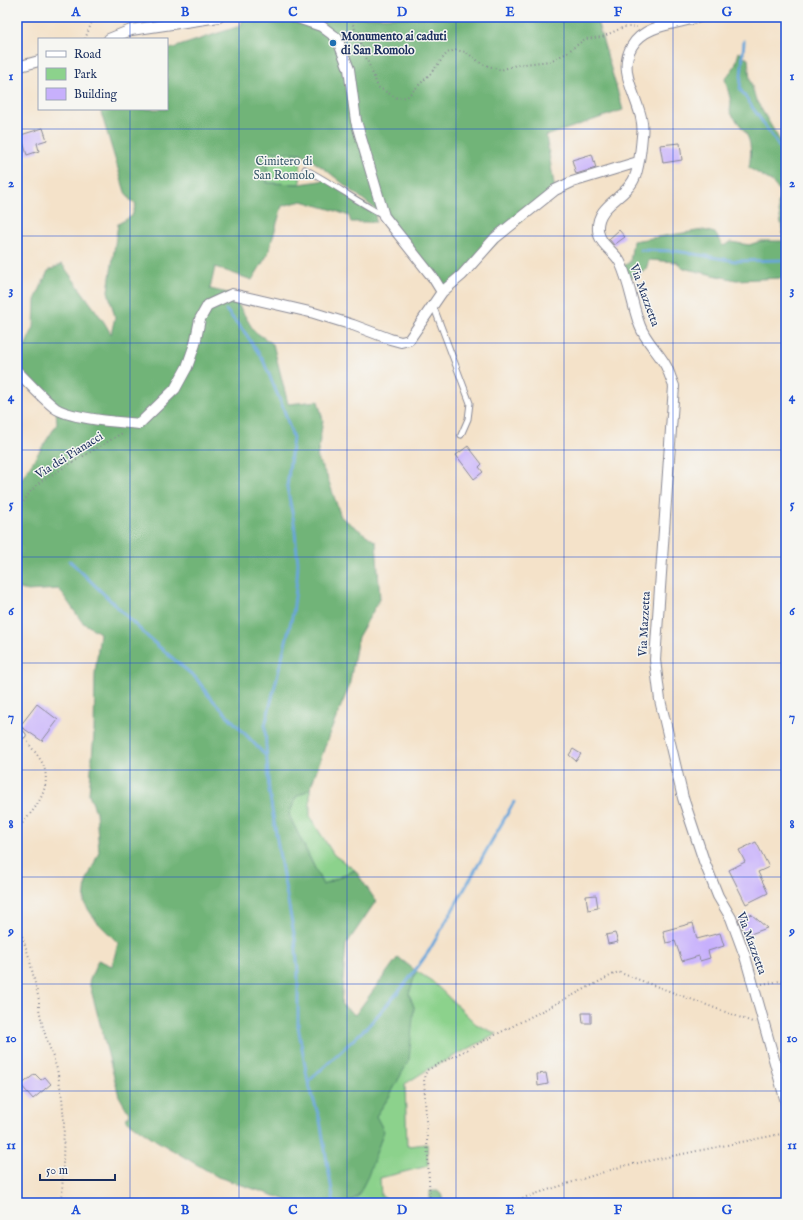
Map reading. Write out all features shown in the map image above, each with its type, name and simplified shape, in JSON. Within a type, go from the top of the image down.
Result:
[{"type":"street","points":[[111,38],[131,30],[219,17]]},
{"type":"street","points":[[295,17],[321,26],[338,38],[349,69],[356,121],[384,216],[434,278],[442,292]]},
{"type":"street","points":[[17,371],[56,409],[110,422],[139,424],[175,388],[187,367],[195,344],[200,319],[208,306],[232,294],[314,313],[353,324],[400,342],[409,340],[442,292],[462,275],[495,238],[555,190],[572,182],[638,162],[643,134],[641,113],[627,77],[626,59],[632,46],[641,36],[658,27],[699,17]]},
{"type":"street","points":[[17,67],[38,61]]},
{"type":"street","name":"Via Mazzetta","points":[[638,162],[634,180],[626,191],[604,208],[599,221],[598,231],[602,240],[619,260],[628,280],[640,327],[666,367],[674,386],[655,660],[660,700],[683,798],[701,854],[718,896],[731,918],[765,1026],[786,1102]]},
{"type":"lane","points":[[305,169],[326,180],[359,202],[384,216]]},
{"type":"lane","points":[[433,305],[470,403],[468,419],[461,435]]},
{"type":"lane","points":[[17,729],[23,735]]},
{"type":"path","points":[[85,38],[94,17]]},
{"type":"path","points":[[350,17],[378,88],[397,98],[408,97],[447,54],[455,50],[466,52],[482,64],[501,70],[516,65],[550,61],[566,54],[586,39],[602,37],[624,27],[638,27]]},
{"type":"path","name":"Via dei Pianacci","points":[[17,512],[30,492],[41,481],[125,432]]},
{"type":"path","points":[[17,829],[29,816],[41,798],[47,780],[44,765],[23,735]]},
{"type":"path","points":[[17,921],[29,957],[39,1000],[39,1009],[43,1028],[57,1069],[60,1083],[64,1122],[62,1203]]},
{"type":"path","points":[[430,1201],[424,1078],[427,1070],[618,972],[765,1026]]},
{"type":"path","points":[[753,986],[786,980]]},
{"type":"path","points":[[507,1203],[623,1166],[786,1132]]},
{"type":"green space","points":[[244,17],[596,17],[623,110],[546,136],[555,190],[442,292],[384,216],[326,170],[301,153],[268,152],[267,183],[300,184],[326,180],[375,211],[376,222],[351,222],[349,216],[302,201],[282,206],[268,254],[252,280],[215,267],[210,289],[232,294],[254,331],[273,344],[288,404],[318,401],[323,420],[317,458],[327,476],[341,517],[376,542],[380,599],[358,637],[349,687],[329,735],[310,789],[296,797],[289,815],[323,885],[355,870],[376,901],[346,945],[341,1004],[355,1015],[398,957],[416,971],[409,994],[414,1007],[409,1060],[389,1097],[376,1116],[384,1131],[368,1176],[358,1196],[348,1203],[296,1203],[218,1177],[157,1141],[125,1119],[130,1115],[119,1096],[89,982],[98,960],[112,966],[118,943],[96,921],[84,903],[86,882],[99,852],[96,812],[89,794],[94,734],[95,674],[100,633],[82,622],[59,589],[27,591],[17,588],[17,486],[57,424],[56,409],[17,369],[17,363],[34,327],[35,300],[48,271],[62,264],[111,334],[115,317],[108,291],[118,224],[132,216],[136,204],[130,200],[125,192],[100,110],[168,110],[168,50],[240,26]]},
{"type":"green space","points":[[739,52],[748,59],[750,80],[756,100],[786,151],[786,283],[782,278],[736,280],[682,268],[677,262],[649,260],[646,269],[628,280],[622,267],[630,262],[633,241],[703,230],[715,233],[723,246],[731,242],[749,245],[761,241],[784,241],[778,205],[781,193],[771,181],[749,168],[751,149],[748,137],[730,112],[731,102],[725,79],[735,66]]},
{"type":"green space","name":"Cimitero di San Romolo","points":[[268,152],[301,153],[300,184],[267,183]]},
{"type":"green space","points":[[310,789],[310,817],[334,855],[355,870],[323,885],[289,815],[296,797]]},
{"type":"green space","points":[[416,971],[432,981],[476,1024],[497,1034],[427,1070],[405,1084],[407,1146],[427,1144],[428,1166],[380,1178],[381,1196],[385,1197],[387,1203],[348,1203],[358,1196],[376,1116],[389,1097],[414,1007],[409,994]]},
{"type":"green space","points":[[430,1191],[438,1191],[443,1196],[442,1203],[430,1203]]},
{"type":"building","points":[[43,128],[47,140],[37,143],[39,151],[27,155],[21,135]]},
{"type":"building","points":[[680,143],[682,160],[663,163],[660,145]]},
{"type":"building","points":[[592,154],[596,168],[576,174],[572,160]]},
{"type":"building","points":[[619,230],[625,237],[614,245],[609,239]]},
{"type":"building","points":[[468,446],[482,464],[479,467],[483,472],[474,479],[456,455]]},
{"type":"building","points":[[37,704],[58,720],[42,741],[20,726]]},
{"type":"building","points":[[573,749],[581,754],[576,761],[569,755]]},
{"type":"building","points":[[756,842],[769,867],[758,872],[768,893],[746,904],[729,870],[745,862],[739,850]]},
{"type":"building","points":[[596,895],[598,908],[588,910],[586,896]]},
{"type":"building","points":[[751,914],[767,928],[745,936],[738,919]]},
{"type":"building","points":[[693,923],[697,939],[720,933],[724,946],[708,951],[710,958],[700,961],[699,956],[682,961],[675,941],[666,943],[663,931]]},
{"type":"building","points":[[615,933],[618,942],[608,944],[606,935]]},
{"type":"building","points":[[582,1013],[591,1013],[591,1023],[583,1023]]},
{"type":"building","points":[[546,1073],[548,1084],[538,1086],[537,1074]]},
{"type":"building","points":[[35,1074],[41,1080],[45,1077],[51,1084],[33,1099],[21,1085]]},
{"type":"waterway","points":[[744,41],[740,89],[786,159]]},
{"type":"waterway","points":[[641,250],[676,251],[735,261],[786,260]]},
{"type":"waterway","points":[[226,310],[246,334],[263,360],[284,410],[293,438],[287,487],[294,522],[298,563],[297,580],[293,613],[265,726],[266,746],[269,791],[295,939],[298,971],[298,1026],[308,1082],[320,1120],[334,1203]]},
{"type":"waterway","points":[[70,561],[151,640],[196,678],[209,696],[266,756]]},
{"type":"waterway","points":[[308,1082],[369,1025],[406,983],[429,951],[514,802]]},
{"type":"place","name":"Monumento ai caduti di San Romolo","points":[[333,43]]}]
